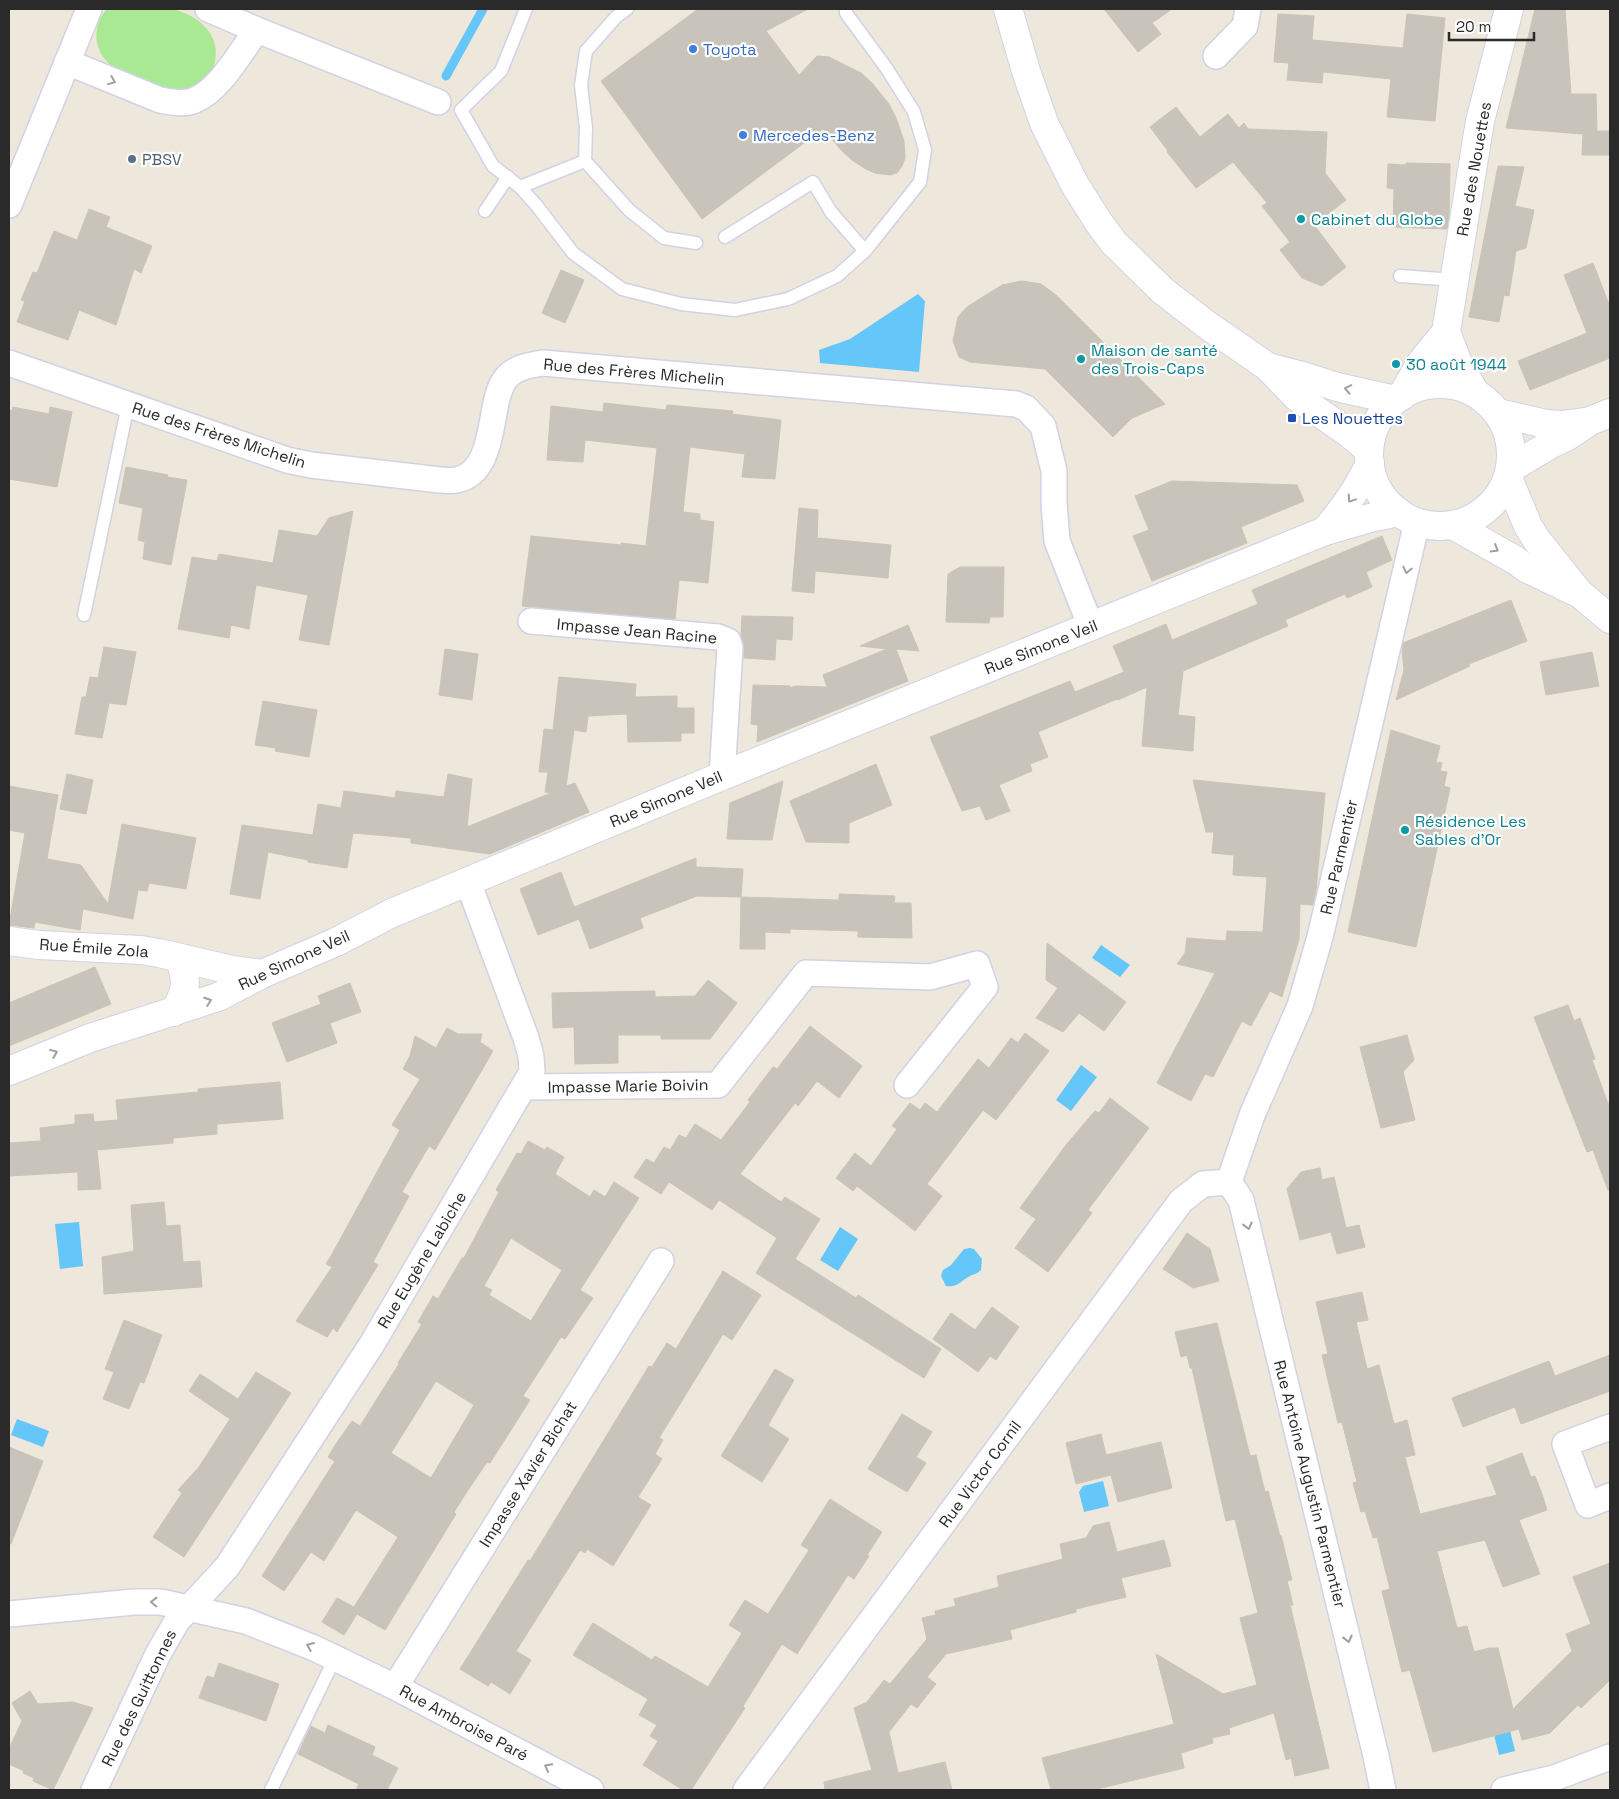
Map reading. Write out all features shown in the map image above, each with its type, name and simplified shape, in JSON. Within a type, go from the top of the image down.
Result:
[{"type":"main road","points":[[1008,9],[1026,71],[1044,123],[1065,167],[1099,223],[1127,257],[1163,290],[1222,336],[1268,367],[1297,397],[1350,434],[1370,457]]},
{"type":"main road","name":"Rue des Nouettes","points":[[1399,398],[1420,364],[1446,332],[1480,122],[1509,9]]},
{"type":"main road","points":[[1446,332],[1458,363],[1474,393]]},
{"type":"main road","points":[[1268,367],[1337,387],[1399,398]]},
{"type":"main road","points":[[1450,385],[1474,393],[1498,413],[1507,430],[1511,448],[1509,473],[1496,500],[1476,517],[1453,525],[1434,526],[1407,517],[1384,499],[1374,482],[1370,457],[1373,431],[1382,414],[1399,398],[1425,386],[1450,385]]},
{"type":"main road","points":[[1498,413],[1546,424],[1562,425],[1600,417]]},
{"type":"main road","points":[[1509,473],[1551,444],[1600,417]]},
{"type":"main road","name":"Rue Simone Veil","points":[[1325,531],[1349,502],[1359,486],[1370,457]]},
{"type":"main road","points":[[1509,473],[1528,526],[1536,539],[1579,593],[1610,619]]},
{"type":"main road","name":"Rue Simone Veil","points":[[9,1071],[90,1038],[218,997],[262,974],[336,942],[392,913],[722,776],[1325,531],[1370,518],[1407,517]]},
{"type":"main road","points":[[1453,525],[1526,568],[1579,593]]},
{"type":"main road","name":"Rue Émile Zola","points":[[9,941],[39,945],[141,950],[232,970],[262,974]]},
{"type":"main road","points":[[174,1012],[182,999],[186,986],[184,971],[179,958]]},
{"type":"street","points":[[10,202],[89,9]]},
{"type":"street","points":[[208,9],[438,102]]},
{"type":"street","points":[[1216,56],[1244,26],[1248,9]]},
{"type":"street","points":[[67,62],[160,100],[174,103],[194,101],[210,91],[257,30]]},
{"type":"street","name":"Rue des Frères Michelin","points":[[9,363],[287,460],[311,465],[440,480],[456,480],[468,475],[479,465],[487,446],[500,388],[508,376],[524,366],[543,363],[1016,404],[1026,408],[1043,426],[1054,471],[1057,541],[1091,627]]},
{"type":"street","name":"Rue Parmentier","points":[[1229,1182],[1252,1115],[1302,997],[1320,937],[1382,675],[1407,517]]},
{"type":"street","name":"Impasse Jean Racine","points":[[531,621],[718,637],[728,641],[730,648],[722,776]]},
{"type":"street","name":"Rue Eugène Labiche","points":[[189,1608],[228,1567],[372,1344],[532,1072],[531,1056],[526,1038],[468,882]]},
{"type":"street","name":"Impasse Marie Boivin","points":[[524,1087],[718,1085],[806,973],[930,977],[976,964],[985,987],[907,1085]]},
{"type":"street","name":"Rue Victor Cornil","points":[[746,1790],[1182,1202],[1203,1184],[1229,1182]]},
{"type":"street","name":"Rue Antoine Augustin Parmentier","points":[[1229,1182],[1241,1200],[1383,1790]]},
{"type":"street","name":"Impasse Xavier Bichat","points":[[395,1687],[661,1261]]},
{"type":"street","points":[[1610,1427],[1565,1444],[1588,1505],[1610,1496]]},
{"type":"street","name":"Rue Ambroise Paré","points":[[9,1614],[134,1602],[161,1602],[246,1621],[336,1658],[591,1790]]},
{"type":"street","name":"Rue des Guittonnes","points":[[94,1790],[158,1654],[177,1621],[189,1608]]},
{"type":"street","points":[[1504,1790],[1554,1778],[1610,1757]]},
{"type":"lane","points":[[461,110],[501,71],[526,9]]},
{"type":"lane","points":[[627,9],[616,17],[586,51],[581,85],[586,128],[585,160],[630,210],[664,238],[696,243]]},
{"type":"lane","points":[[438,102],[461,110],[493,166],[520,187],[573,253],[622,289],[681,304],[735,310],[788,300],[837,276],[865,251],[920,182],[926,150],[914,112],[887,69],[846,13],[846,9]]},
{"type":"lane","points":[[520,187],[585,160]]},
{"type":"lane","points":[[485,211],[508,178]]},
{"type":"lane","points":[[726,237],[813,182],[832,212],[865,251]]},
{"type":"lane","points":[[1400,276],[1455,280]]},
{"type":"lane","points":[[84,615],[128,405]]},
{"type":"lane","points":[[271,1790],[336,1658]]},
{"type":"green space","points":[[107,9],[170,9],[191,16],[207,28],[215,45],[216,55],[210,73],[196,87],[175,91],[159,87],[115,68],[102,56],[97,40],[98,24]]},
{"type":"water","points":[[918,294],[925,301],[919,372],[820,363],[819,350],[850,339]]},
{"type":"water","points":[[1101,945],[1130,965],[1120,977],[1092,958]]},
{"type":"water","points":[[1081,1065],[1097,1077],[1071,1111],[1056,1100]]},
{"type":"water","points":[[79,1222],[83,1266],[60,1269],[55,1224]]},
{"type":"water","points":[[840,1227],[858,1239],[838,1271],[820,1260]]},
{"type":"water","points":[[964,1249],[974,1249],[982,1259],[981,1270],[956,1285],[946,1286],[941,1276],[943,1270],[951,1265]]},
{"type":"water","points":[[17,1419],[49,1431],[43,1447],[11,1435]]},
{"type":"water","points":[[1103,1481],[1109,1506],[1084,1512],[1079,1492],[1083,1486]]},
{"type":"water","points":[[1505,1710],[1515,1751],[1499,1755],[1489,1714]]},
{"type":"building","points":[[698,9],[808,9],[766,31],[799,75],[817,56],[829,57],[861,73],[872,83],[889,104],[904,141],[905,158],[897,173],[890,175],[875,173],[866,169],[842,151],[823,129],[702,219],[601,81]]},
{"type":"building","points":[[1104,9],[1172,9],[1152,23],[1161,34],[1138,52]]},
{"type":"building","points":[[1535,9],[1565,9],[1571,94],[1596,94],[1597,131],[1610,131],[1610,155],[1582,155],[1583,134],[1506,128]]},
{"type":"building","points":[[1278,14],[1314,16],[1312,40],[1403,48],[1407,14],[1445,18],[1435,121],[1387,117],[1391,79],[1323,72],[1322,83],[1287,80],[1289,63],[1274,62]]},
{"type":"building","points":[[1176,107],[1200,137],[1228,114],[1239,128],[1244,123],[1248,129],[1327,132],[1325,173],[1346,200],[1314,225],[1346,267],[1322,286],[1302,278],[1280,250],[1290,242],[1262,206],[1267,203],[1233,162],[1196,188],[1150,127]]},
{"type":"building","points":[[1406,163],[1450,164],[1447,229],[1393,227],[1394,189],[1387,188],[1388,164],[1406,165]]},
{"type":"building","points":[[1498,166],[1524,167],[1515,206],[1534,210],[1526,248],[1516,251],[1509,296],[1504,295],[1499,322],[1469,317]]},
{"type":"building","points":[[89,209],[110,217],[106,227],[152,246],[141,273],[134,269],[116,325],[79,310],[68,340],[17,322],[25,301],[21,300],[33,272],[37,273],[54,231],[77,240]]},
{"type":"building","points":[[1593,263],[1610,307],[1610,358],[1530,390],[1518,361],[1587,333],[1564,275]]},
{"type":"building","points":[[561,270],[584,280],[565,323],[542,313]]},
{"type":"building","name":"Maison de santé des Trois-Caps","points":[[1022,281],[1041,284],[1056,295],[1165,404],[1132,418],[1113,437],[1045,369],[970,362],[959,357],[953,341],[958,317],[967,307],[1002,285]]},
{"type":"building","points":[[604,403],[666,410],[667,405],[733,411],[732,414],[781,420],[775,479],[742,477],[745,454],[690,447],[683,512],[700,514],[700,520],[714,522],[708,583],[679,580],[675,619],[522,606],[531,536],[646,546],[657,448],[585,440],[583,462],[547,460],[551,406],[603,412]]},
{"type":"building","points":[[13,407],[49,414],[50,407],[72,412],[57,487],[9,479],[9,410],[12,411]]},
{"type":"building","points":[[126,467],[187,480],[171,565],[143,559],[145,542],[138,540],[143,508],[119,503]]},
{"type":"building","points":[[1172,481],[1297,485],[1304,501],[1241,527],[1247,543],[1152,581],[1133,536],[1149,530],[1135,496]]},
{"type":"building","points":[[799,508],[818,510],[817,540],[818,538],[891,545],[888,578],[815,571],[814,593],[792,591]]},
{"type":"building","points":[[353,511],[329,645],[299,640],[308,595],[256,585],[249,629],[231,625],[229,638],[178,629],[192,557],[217,561],[219,554],[273,563],[279,530],[317,536],[329,518]]},
{"type":"building","points":[[1382,536],[1392,560],[1366,572],[1372,587],[1347,598],[1345,594],[1285,620],[1288,626],[1183,671],[1178,715],[1195,717],[1193,751],[1142,746],[1147,687],[1038,732],[1048,757],[1030,764],[1032,771],[999,785],[1010,811],[986,820],[980,806],[962,811],[930,737],[1070,681],[1075,692],[1124,672],[1113,646],[1166,624],[1172,640],[1258,604],[1252,590]]},
{"type":"building","points":[[960,567],[1004,567],[1003,617],[990,617],[989,623],[946,622],[948,574]]},
{"type":"building","points":[[1511,600],[1527,641],[1469,664],[1470,666],[1396,700],[1404,670],[1403,643]]},
{"type":"building","points":[[742,616],[793,617],[792,640],[776,639],[775,660],[744,658],[744,644],[741,636]]},
{"type":"building","points":[[908,625],[919,651],[896,649],[908,681],[757,742],[758,725],[751,724],[753,685],[790,686],[790,688],[796,686],[827,687],[823,675],[887,649],[860,646]]},
{"type":"building","points":[[104,647],[136,652],[126,705],[109,703],[102,738],[75,734],[82,697],[86,697],[90,677],[98,678]]},
{"type":"building","points":[[445,649],[478,654],[472,700],[439,695]]},
{"type":"building","points":[[1592,652],[1599,686],[1546,695],[1540,662]]},
{"type":"building","points":[[559,677],[636,684],[635,697],[677,696],[677,708],[694,708],[694,733],[681,733],[681,741],[628,742],[627,714],[588,716],[586,732],[574,730],[566,786],[575,783],[589,812],[490,854],[411,843],[411,838],[353,833],[347,868],[308,862],[308,860],[268,852],[260,899],[230,894],[242,825],[313,835],[318,804],[341,808],[344,791],[395,798],[396,791],[444,797],[448,774],[472,779],[467,827],[551,793],[545,792],[548,772],[539,772],[544,729],[553,730]]},
{"type":"building","points":[[263,701],[317,710],[309,757],[275,751],[276,748],[255,745]]},
{"type":"building","name":"Résidence Les Sables d'Or","points":[[1391,730],[1440,746],[1436,762],[1442,763],[1440,771],[1447,772],[1444,786],[1450,788],[1416,947],[1348,932]]},
{"type":"building","points":[[876,764],[892,805],[849,823],[849,843],[806,842],[790,801]]},
{"type":"building","points":[[67,774],[93,780],[86,814],[60,809]]},
{"type":"building","points":[[1193,780],[1325,793],[1313,905],[1300,904],[1299,939],[1282,997],[1270,991],[1251,1026],[1242,1021],[1213,1077],[1205,1074],[1191,1101],[1157,1083],[1215,973],[1177,964],[1185,953],[1187,938],[1226,941],[1227,931],[1263,932],[1267,877],[1233,875],[1234,855],[1212,853],[1214,832],[1206,832]]},
{"type":"building","points":[[783,781],[772,840],[727,839],[730,803]]},
{"type":"building","points":[[9,786],[58,795],[47,859],[81,865],[108,904],[122,824],[196,838],[186,889],[149,883],[147,891],[138,890],[133,919],[83,909],[80,930],[35,922],[34,928],[9,925],[25,833],[9,830]]},
{"type":"building","points":[[696,858],[696,867],[743,869],[741,897],[697,896],[640,918],[643,928],[590,949],[579,919],[538,935],[520,889],[561,872],[574,907]]},
{"type":"building","points":[[839,894],[895,896],[894,903],[911,903],[912,938],[858,937],[858,931],[790,929],[790,933],[765,932],[765,949],[740,949],[741,897],[839,900]]},
{"type":"building","points":[[1047,943],[1126,1002],[1104,1031],[1079,1013],[1063,1032],[1036,1018],[1058,988],[1046,980]]},
{"type":"building","points":[[95,967],[111,1004],[9,1046],[9,1003]]},
{"type":"building","points":[[708,980],[737,1003],[710,1039],[661,1039],[661,1035],[618,1035],[618,1063],[575,1064],[574,1027],[553,1028],[552,993],[655,991],[655,997],[695,996]]},
{"type":"building","points":[[350,983],[361,1012],[330,1023],[337,1043],[287,1062],[272,1023],[321,1004],[318,996]]},
{"type":"building","points":[[1568,1005],[1574,1021],[1580,1018],[1595,1059],[1592,1060],[1610,1109],[1610,1190],[1608,1190],[1593,1150],[1587,1152],[1534,1017]]},
{"type":"building","points":[[810,1026],[862,1066],[839,1098],[817,1081],[798,1106],[795,1103],[740,1174],[781,1202],[785,1197],[820,1219],[795,1259],[856,1298],[858,1295],[941,1349],[924,1378],[756,1273],[777,1238],[719,1200],[712,1210],[669,1182],[661,1194],[634,1177],[646,1159],[654,1163],[664,1147],[670,1150],[679,1135],[686,1138],[695,1124],[721,1140],[750,1102],[748,1100],[773,1067],[777,1069]]},
{"type":"building","points":[[447,1028],[458,1034],[482,1034],[480,1042],[493,1051],[435,1150],[429,1146],[402,1192],[409,1196],[373,1262],[378,1265],[337,1332],[333,1328],[327,1337],[296,1321],[332,1267],[326,1264],[400,1130],[392,1125],[420,1079],[403,1069],[410,1056],[415,1036],[436,1048]]},
{"type":"building","points":[[1025,1033],[1049,1051],[996,1120],[983,1110],[927,1184],[942,1196],[915,1231],[857,1186],[853,1191],[836,1178],[855,1153],[871,1166],[897,1129],[892,1126],[910,1103],[920,1110],[925,1103],[937,1112],[978,1059],[989,1068],[1011,1038],[1018,1043]]},
{"type":"building","points":[[1407,1035],[1414,1060],[1403,1072],[1415,1120],[1381,1128],[1360,1047]]},
{"type":"building","points":[[280,1082],[283,1119],[217,1124],[217,1134],[173,1138],[173,1143],[97,1150],[101,1189],[78,1190],[78,1172],[9,1176],[9,1143],[41,1141],[40,1128],[75,1124],[75,1115],[93,1114],[94,1122],[118,1120],[116,1100],[198,1092],[198,1089]]},
{"type":"building","points":[[1110,1098],[1149,1128],[1088,1210],[1092,1213],[1048,1272],[1015,1248],[1036,1219],[1020,1208],[1066,1145],[1095,1111],[1099,1113]]},
{"type":"building","points":[[528,1141],[545,1150],[547,1147],[564,1157],[555,1174],[590,1197],[594,1190],[605,1197],[614,1182],[639,1198],[580,1290],[593,1298],[565,1339],[561,1337],[523,1396],[530,1400],[490,1463],[487,1462],[454,1512],[456,1514],[385,1630],[357,1614],[344,1635],[322,1622],[337,1598],[354,1607],[398,1537],[356,1510],[324,1561],[311,1552],[284,1591],[262,1576],[335,1461],[328,1457],[352,1421],[360,1426],[422,1324],[418,1322],[433,1296],[438,1299],[462,1258],[464,1258],[499,1192],[496,1190],[517,1153],[521,1154]],"holes":[[[511,1238],[562,1270],[531,1321],[489,1295],[492,1290],[484,1286]],[[436,1381],[474,1405],[431,1478],[391,1453]]]},
{"type":"building","points":[[1320,1168],[1322,1180],[1334,1177],[1346,1228],[1359,1225],[1365,1247],[1337,1254],[1331,1232],[1300,1240],[1287,1189],[1301,1172]]},
{"type":"building","points":[[164,1202],[166,1226],[180,1225],[183,1262],[200,1261],[202,1287],[104,1294],[102,1257],[134,1251],[131,1205]]},
{"type":"building","points":[[1187,1233],[1210,1249],[1219,1281],[1193,1288],[1163,1269]]},
{"type":"building","points":[[723,1271],[761,1295],[732,1340],[723,1334],[659,1438],[663,1440],[655,1454],[662,1459],[638,1497],[651,1505],[613,1566],[587,1549],[585,1553],[580,1550],[516,1651],[531,1660],[510,1694],[491,1682],[488,1686],[460,1669],[528,1560],[530,1561],[649,1366],[652,1367],[667,1343],[676,1349]]},
{"type":"building","points":[[1362,1292],[1368,1320],[1356,1322],[1367,1369],[1379,1365],[1394,1424],[1407,1420],[1415,1455],[1405,1457],[1420,1514],[1497,1495],[1486,1467],[1522,1453],[1531,1477],[1535,1476],[1542,1494],[1547,1510],[1519,1520],[1540,1574],[1503,1587],[1485,1540],[1437,1551],[1457,1628],[1467,1626],[1474,1652],[1498,1648],[1513,1709],[1572,1651],[1566,1634],[1591,1624],[1573,1577],[1610,1563],[1610,1680],[1581,1708],[1578,1705],[1550,1733],[1522,1740],[1519,1729],[1433,1752],[1410,1670],[1402,1672],[1382,1591],[1390,1589],[1377,1537],[1373,1538],[1365,1511],[1361,1512],[1353,1483],[1357,1482],[1342,1422],[1338,1423],[1322,1355],[1328,1354],[1316,1302]]},
{"type":"building","points":[[992,1307],[1019,1327],[996,1360],[990,1356],[978,1372],[933,1339],[951,1313],[975,1330]]},
{"type":"building","points":[[124,1320],[162,1335],[144,1383],[140,1382],[129,1409],[103,1399],[114,1372],[105,1369]]},
{"type":"building","points":[[1217,1323],[1250,1456],[1256,1455],[1265,1492],[1268,1491],[1281,1535],[1292,1580],[1287,1581],[1293,1605],[1290,1605],[1329,1768],[1295,1776],[1291,1758],[1286,1760],[1274,1713],[1229,1728],[1230,1734],[1212,1738],[1213,1743],[1181,1753],[1184,1768],[1093,1790],[1051,1790],[1042,1758],[1174,1724],[1156,1654],[1223,1694],[1257,1685],[1240,1618],[1258,1613],[1235,1519],[1226,1521],[1192,1368],[1190,1368],[1187,1355],[1181,1357],[1175,1332]]},
{"type":"building","points":[[1610,1355],[1610,1391],[1521,1424],[1515,1407],[1463,1427],[1452,1398],[1549,1361],[1555,1376]]},
{"type":"building","points":[[775,1369],[794,1380],[768,1425],[789,1439],[762,1482],[721,1456]]},
{"type":"building","points":[[256,1372],[291,1393],[184,1557],[153,1537],[182,1493],[178,1490],[199,1467],[230,1419],[189,1391],[200,1374],[238,1399]]},
{"type":"building","points":[[902,1414],[932,1432],[916,1457],[926,1463],[907,1492],[868,1469]]},
{"type":"building","points":[[1101,1434],[1106,1455],[1161,1442],[1172,1488],[1118,1502],[1111,1475],[1076,1484],[1066,1443]]},
{"type":"building","points":[[9,1447],[43,1461],[11,1544],[9,1544]]},
{"type":"building","points":[[830,1499],[882,1532],[854,1579],[848,1575],[797,1654],[782,1644],[743,1706],[745,1708],[691,1790],[683,1790],[643,1765],[658,1741],[650,1736],[657,1725],[639,1715],[648,1699],[573,1655],[593,1623],[652,1660],[655,1656],[708,1687],[742,1633],[729,1625],[745,1600],[768,1614],[809,1550],[801,1545]]},
{"type":"building","points":[[1109,1522],[1117,1552],[1164,1540],[1171,1566],[1121,1578],[1126,1597],[1076,1609],[1076,1612],[1010,1630],[1012,1639],[946,1654],[927,1677],[936,1684],[917,1708],[911,1704],[889,1732],[898,1773],[945,1762],[952,1790],[825,1790],[824,1782],[872,1770],[854,1708],[867,1702],[884,1680],[890,1684],[927,1639],[922,1618],[936,1615],[935,1611],[956,1606],[954,1599],[999,1587],[997,1576],[1063,1559],[1060,1544],[1086,1538],[1093,1526]]},
{"type":"building","points":[[219,1663],[279,1684],[266,1721],[199,1698],[207,1676],[214,1678]]},
{"type":"building","points":[[30,1691],[38,1704],[73,1702],[93,1708],[53,1790],[33,1781],[34,1778],[9,1764],[9,1749],[22,1721],[12,1703]]},
{"type":"building","points":[[328,1725],[375,1747],[372,1755],[398,1768],[387,1790],[356,1790],[359,1784],[298,1754],[311,1726],[325,1733]]},
{"type":"waterway","points":[[446,76],[483,9]]},
{"type":"place","name":"Toyota","points":[[693,49]]},
{"type":"place","name":"Mercedes-Benz","points":[[743,135]]},
{"type":"place","name":"PBSV","points":[[132,159]]},
{"type":"place","name":"Cabinet du Globe","points":[[1301,219]]},
{"type":"place","name":"Maison de santé des Trois-Caps","points":[[1081,359]]},
{"type":"place","name":"30 août 1944","points":[[1396,364]]},
{"type":"place","name":"Les Nouettes","points":[[1292,418]]},
{"type":"place","name":"Résidence Les Sables d'Or","points":[[1405,830]]}]
